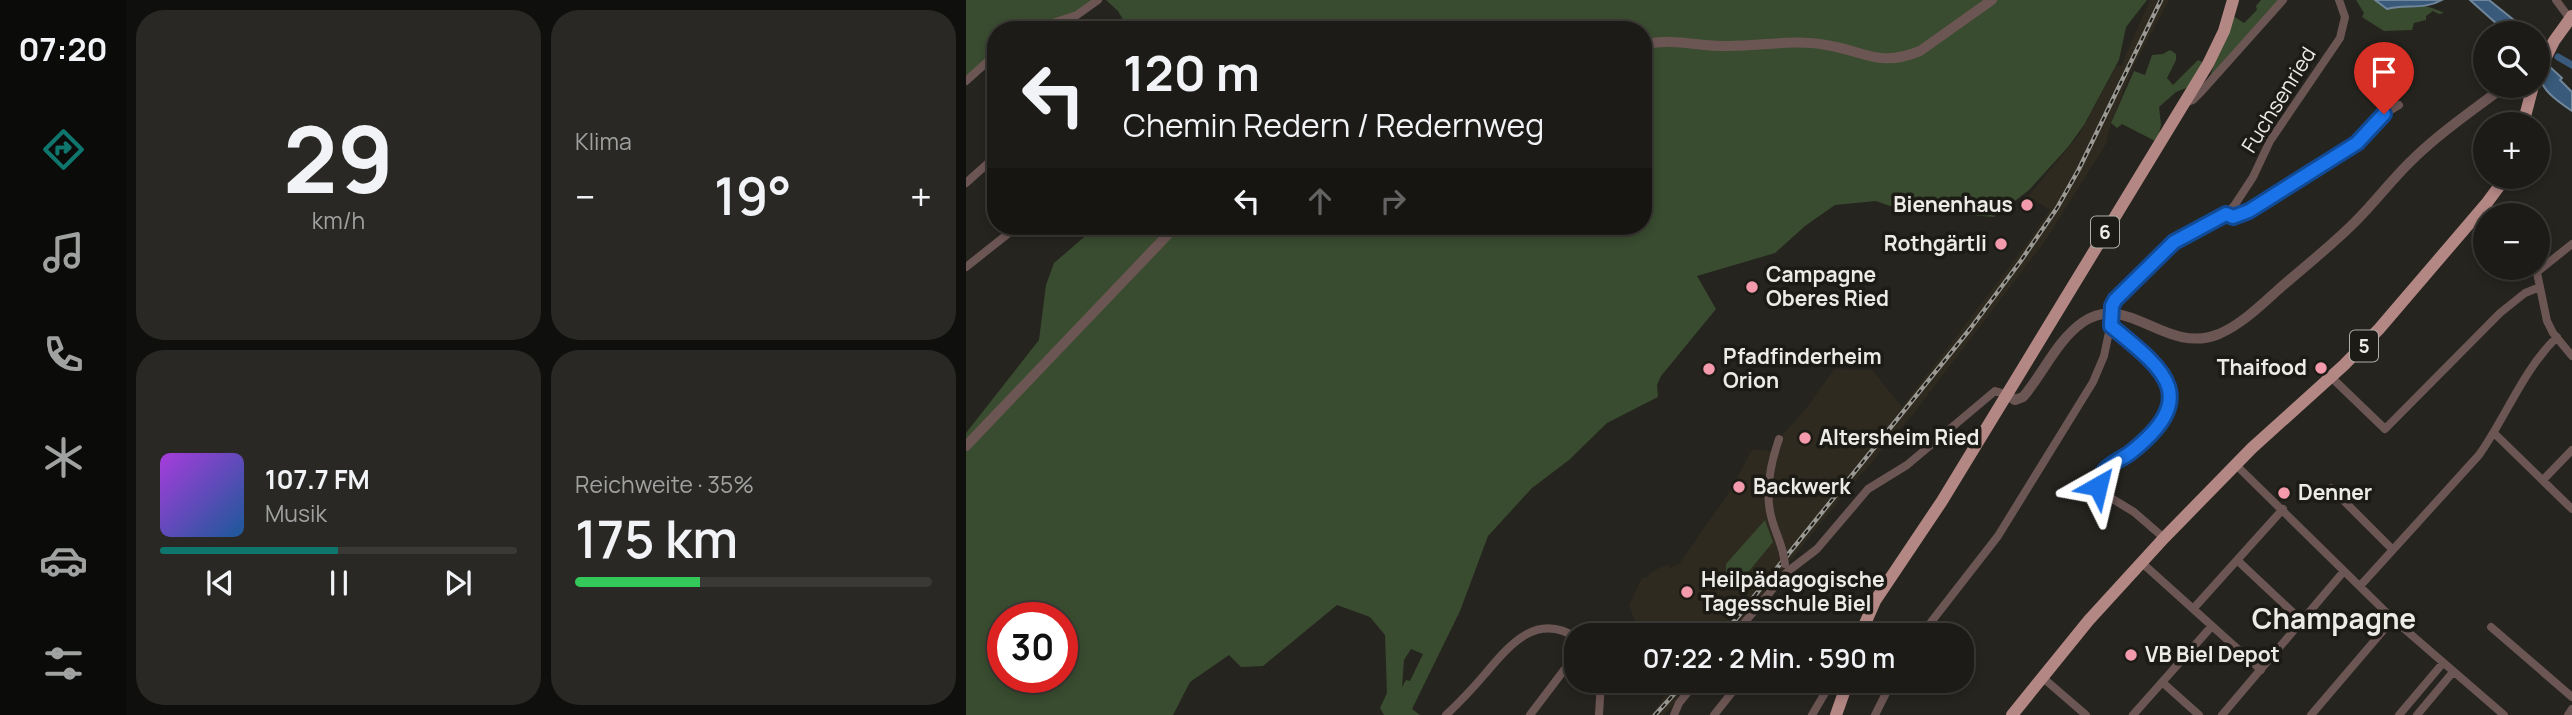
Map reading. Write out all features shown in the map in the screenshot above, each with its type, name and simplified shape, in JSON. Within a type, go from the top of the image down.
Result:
[{"type":"main road","name":"6","points":[[1865,623],[1875,601],[1942,501],[2184,103],[2216,48],[2233,0]]},
{"type":"main road","points":[[2550,50],[2569,24]]},
{"type":"main road","name":"5","points":[[2012,715],[2089,620],[2141,562],[2235,464],[2331,377],[2379,329],[2473,219]]},
{"type":"main road","points":[[1836,715],[1844,693]]},
{"type":"street","points":[[1059,21],[1077,15],[1098,0]]},
{"type":"street","points":[[1652,43],[1670,40],[1725,47],[1804,43],[1827,45],[1885,60],[1920,51],[1992,0]]},
{"type":"street","points":[[2184,103],[2193,100],[2200,93],[2283,0]]},
{"type":"street","name":"Fuchsenried","points":[[2226,214],[2253,177],[2270,141],[2340,38],[2345,18],[2339,0]]},
{"type":"street","points":[[2556,0],[2569,24]]},
{"type":"street","points":[[966,81],[987,62]]},
{"type":"street","points":[[1743,623],[1786,568],[1817,549],[1874,484],[1907,465],[1996,391],[2015,400],[2023,397],[2076,328],[2091,318],[2112,313],[2132,317],[2165,333],[2185,339],[2204,338],[2227,330],[2257,308],[2354,223],[2418,155],[2490,98]]},
{"type":"street","points":[[1930,623],[1998,536],[2093,382],[2104,355],[2115,300],[2174,242],[2226,214],[2233,217],[2249,211],[2366,136],[2384,114],[2399,104]]},
{"type":"street","points":[[966,183],[987,164]]},
{"type":"street","points":[[966,267],[1007,235]]},
{"type":"street","points":[[966,446],[1167,235]]},
{"type":"street","points":[[2550,260],[2572,244]]},
{"type":"street","points":[[2539,280],[2547,321],[2572,356]]},
{"type":"street","points":[[2331,377],[2385,429],[2500,313],[2525,293],[2540,287]]},
{"type":"street","points":[[2111,326],[2151,358],[2161,372],[2171,398],[2161,424],[2131,452],[2107,467],[2098,486],[2107,496],[2143,518],[2164,538]]},
{"type":"street","points":[[2360,586],[2471,464],[2494,433],[2535,362],[2557,337]]},
{"type":"street","points":[[2494,433],[2572,509]]},
{"type":"street","points":[[1779,439],[1772,461],[1769,504],[1786,568]]},
{"type":"street","points":[[2543,480],[2572,450]]},
{"type":"street","points":[[2235,464],[2393,619],[2504,715]]},
{"type":"street","points":[[2331,488],[2392,550]]},
{"type":"street","points":[[2193,609],[2283,509]]},
{"type":"street","points":[[2237,560],[2302,621]]},
{"type":"street","points":[[2141,562],[2260,670]]},
{"type":"street","points":[[2222,715],[2344,571]]},
{"type":"street","points":[[2311,715],[2393,619]]},
{"type":"street","points":[[2133,715],[2211,627]]},
{"type":"street","points":[[2491,627],[2572,697]]},
{"type":"street","points":[[1446,715],[1520,637],[1529,632],[1547,629],[1564,631]]},
{"type":"street","points":[[2399,715],[2442,663]]},
{"type":"street","points":[[1530,715],[1564,670]]},
{"type":"street","points":[[2417,715],[2453,672]]},
{"type":"street","points":[[2042,677],[2086,715]]},
{"type":"street","points":[[2162,682],[2199,715]]},
{"type":"street","points":[[1599,715],[1600,693]]},
{"type":"street","points":[[1674,715],[1687,693]]},
{"type":"street","points":[[1714,715],[1731,693]]},
{"type":"street","points":[[1812,715],[1825,693]]},
{"type":"street","points":[[1875,715],[1886,693]]},
{"type":"street","points":[[2568,715],[2572,709]]},
{"type":"shaded area","points":[[2150,0],[2169,0],[2132,69],[2111,123],[2106,144],[2043,244],[1910,418],[1740,623],[1636,623],[1629,605],[1642,578],[1648,577],[1659,568],[1668,565],[1671,568],[1679,564],[1732,488],[1751,451],[1756,449],[1774,452],[1779,439],[1808,406],[1834,369],[1872,370],[1902,407],[2050,210],[2028,196],[2079,135],[2117,65],[2121,66]]},
{"type":"shaded area","points":[[1666,693],[1683,693],[1664,715],[1650,715]]},
{"type":"green space","points":[[966,0],[1098,0],[1090,8],[1055,21],[987,21],[987,62],[966,81]]},
{"type":"green space","points":[[1106,0],[2147,0],[2126,27],[2119,60],[2084,125],[2029,190],[1994,217],[1921,211],[1913,214],[1876,201],[1835,205],[1805,226],[1775,253],[1697,276],[1716,309],[1661,376],[1657,385],[1658,397],[1607,423],[1569,460],[1532,488],[1488,536],[1460,611],[1412,709],[1420,715],[1384,715],[1380,708],[1387,693],[1385,635],[1370,617],[1337,605],[1263,666],[1241,667],[1229,655],[1190,682],[1173,715],[966,715],[966,433],[1039,340],[1046,285],[1054,263],[1087,235],[1652,235],[1652,21],[1124,21]],"holes":[[[1411,649],[1423,654],[1410,681],[1406,680],[1402,687],[1404,660]]]},
{"type":"green space","points":[[2261,0],[2283,0],[2208,81],[2233,16],[2244,23],[2257,10],[2256,6]]},
{"type":"green space","points":[[2356,0],[2375,0],[2387,9],[2416,5],[2444,13],[2433,11],[2426,16],[2426,20],[2414,23],[2412,30],[2384,31],[2362,17],[2364,13]]},
{"type":"green space","points":[[2170,50],[2176,54],[2176,60],[2167,78],[2173,85],[2198,60],[2202,62],[2191,86],[2176,92],[2159,107],[2161,125],[2157,142],[2122,124],[2117,128],[2111,123],[2134,71],[2145,75],[2152,55]]},
{"type":"green space","points":[[1765,520],[1773,542],[1736,587],[1726,575],[1726,564]]},
{"type":"water","points":[[2375,0],[2442,0],[2429,5],[2387,9]]},
{"type":"water","points":[[2470,0],[2489,0],[2515,21],[2494,21]]},
{"type":"water","points":[[2550,67],[2572,92],[2572,111],[2552,96]]},
{"type":"waterway","points":[[2558,57],[2572,65]]},
{"type":"railway","points":[[1733,623],[1970,329],[2020,262],[2057,208],[2079,169],[2161,0]]},
{"type":"railway","points":[[1655,715],[1675,693]]},
{"type":"place","name":"Bienenhaus","points":[[2027,205]]},
{"type":"place","name":"Rothgärtli","points":[[2001,244]]},
{"type":"place","name":"Campagne Oberes Ried","points":[[1752,287]]},
{"type":"place","name":"Thaifood","points":[[2321,368]]},
{"type":"place","name":"Pfadfinderheim Orion","points":[[1709,369]]},
{"type":"place","name":"Altersheim Ried","points":[[1805,438]]},
{"type":"place","name":"Backwerk","points":[[1739,487]]},
{"type":"place","name":"Denner","points":[[2284,493]]},
{"type":"place","name":"Heilpädagogische Tagesschule Biel","points":[[1687,592]]},
{"type":"place","name":"VB Biel Depot","points":[[2131,655]]},
{"type":"district","name":"Champagne","points":[[2334,619]]},
{"type":"route","points":[[2098,486],[2107,467],[2131,452],[2161,424],[2171,398],[2170,390],[2151,358],[2111,326],[2113,313],[2110,313],[2115,300],[2179,238],[2226,214],[2233,217],[2249,211],[2357,143],[2384,114]]}]
